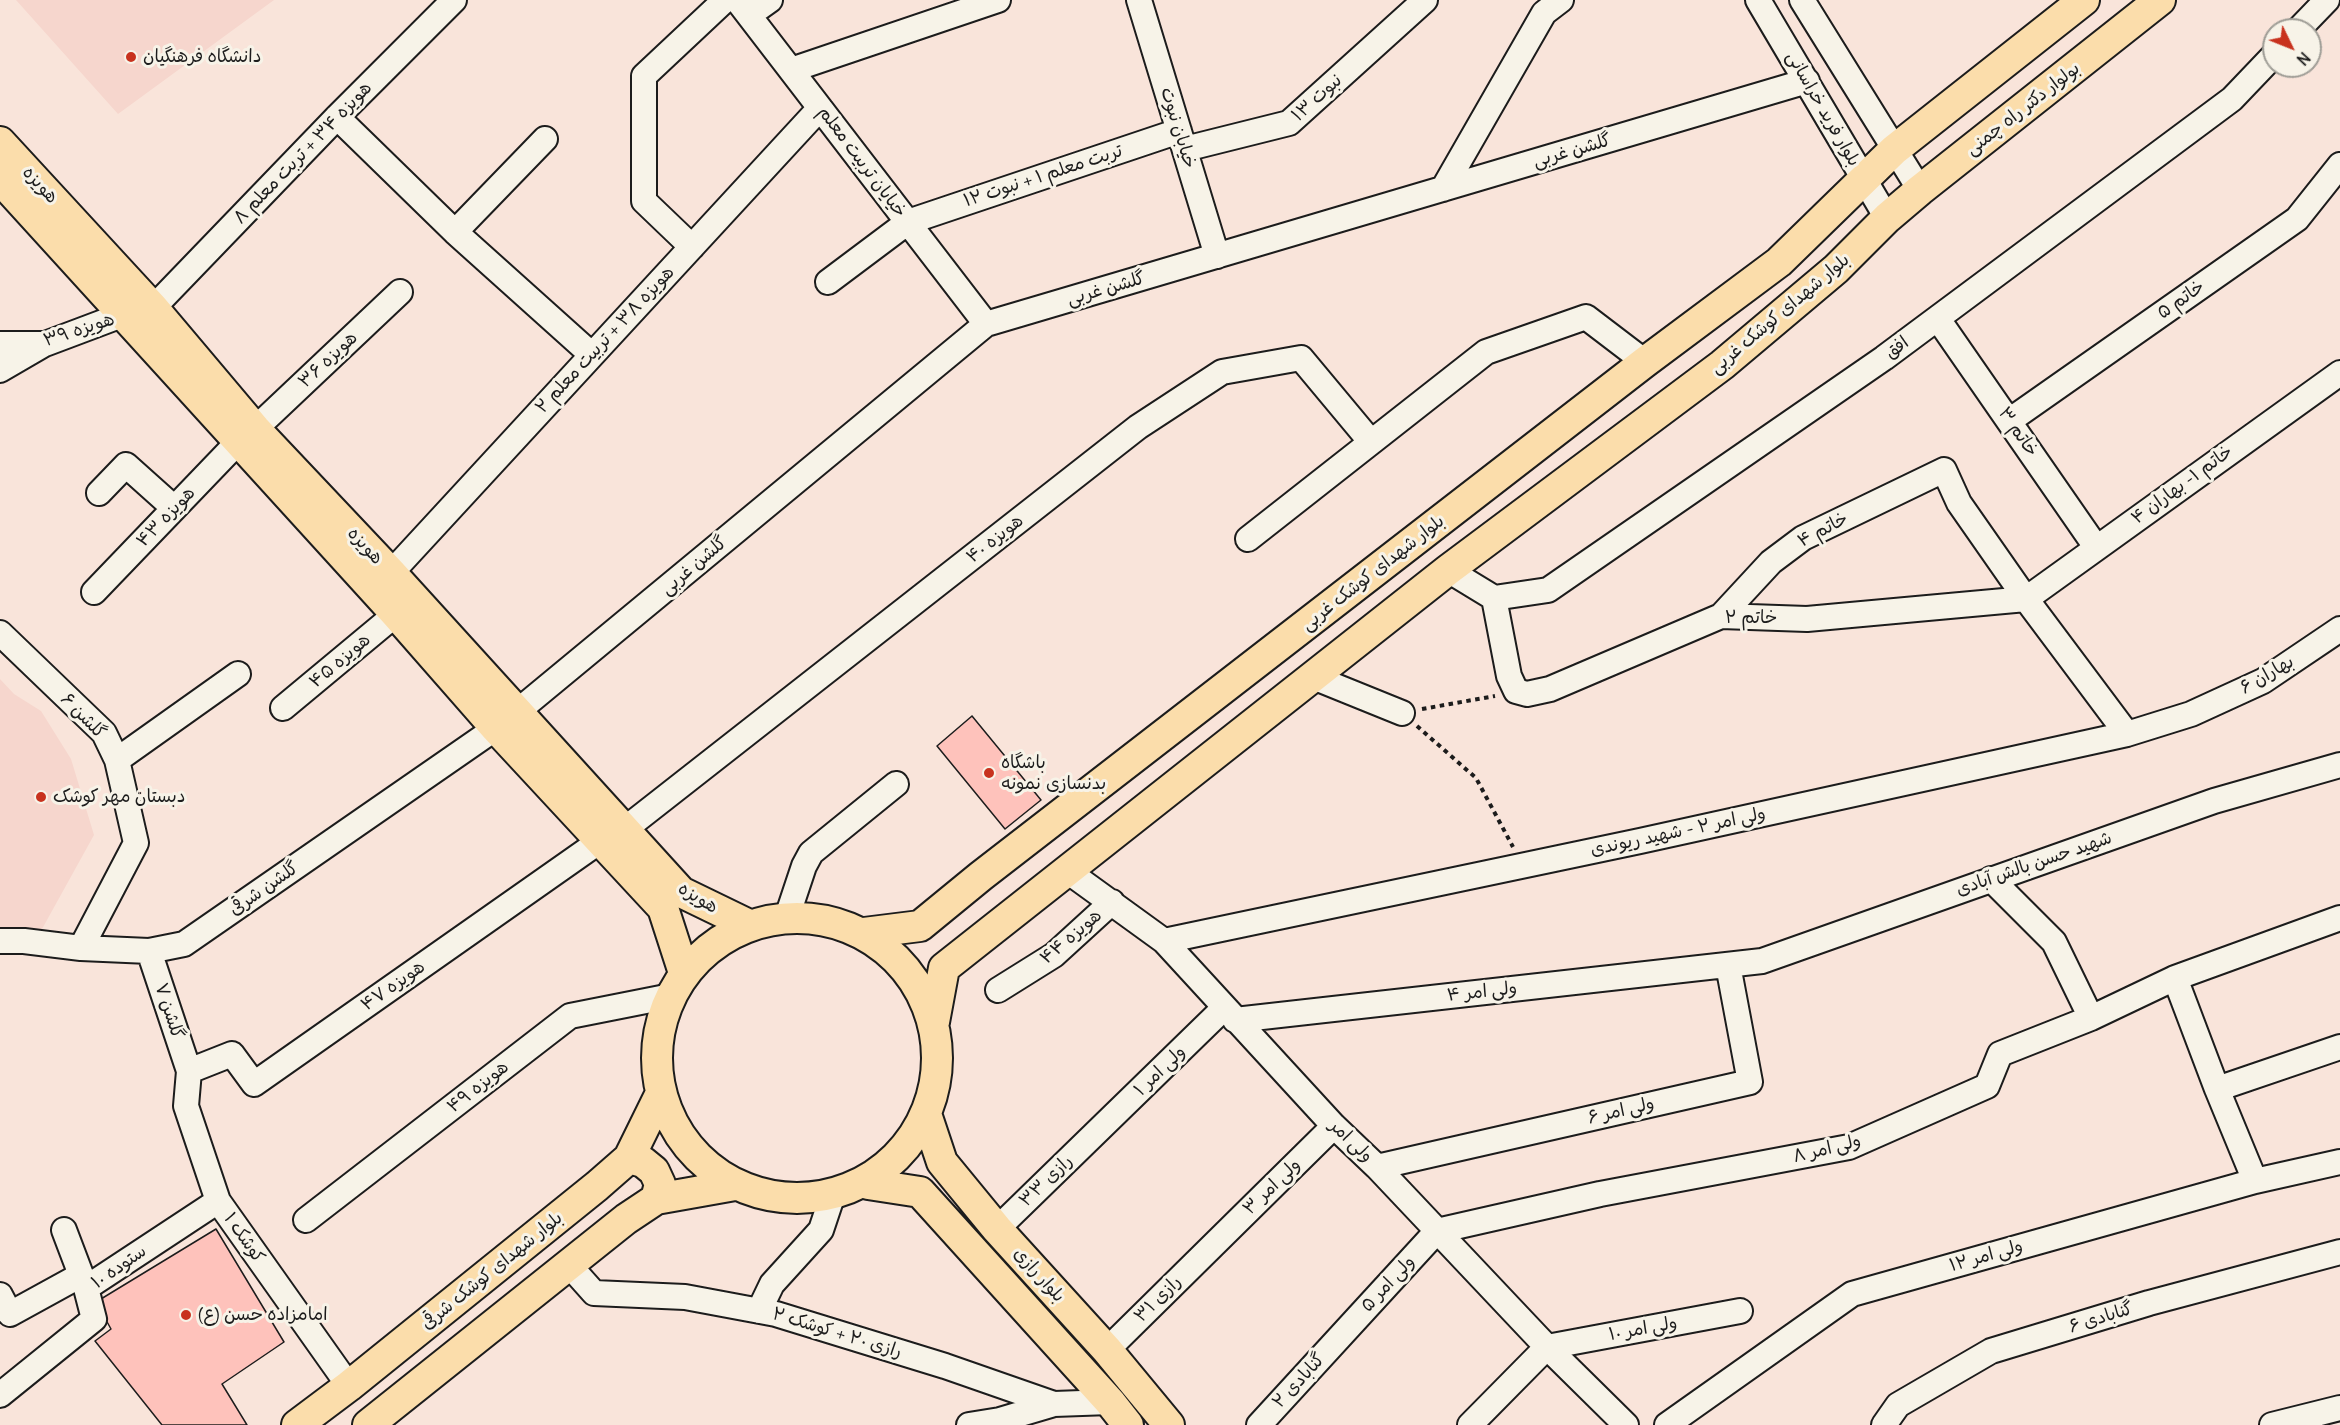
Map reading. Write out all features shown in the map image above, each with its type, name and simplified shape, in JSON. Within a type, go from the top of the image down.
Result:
[{"type":"main road","points":[[1863,178],[1894,150],[2084,0]]},
{"type":"main road","name":"بولوار دکتر راه چمنی","points":[[1887,218],[2160,0]]},
{"type":"main road","name":"هویزه","points":[[0,142],[153,308],[246,435],[396,614],[507,720],[613,835],[681,892],[749,926]]},
{"type":"main road","name":"بلوار شهدای کوشک غربی","points":[[864,933],[920,926],[1000,861],[1779,262],[1863,178]]},
{"type":"main road","name":"هویزه","points":[[0,179],[122,315],[391,573],[507,720]]},
{"type":"main road","name":"بلوار شهدای کوشک غربی","points":[[934,1022],[944,968],[1448,570],[1722,365],[1836,269],[1887,218]]},
{"type":"main road","points":[[1690,329],[1722,365]]},
{"type":"main road","name":"هویزه","points":[[613,835],[663,908],[677,984]]},
{"type":"main road","points":[[787,917],[827,920],[864,933],[908,970],[934,1022],[938,1045],[938,1068],[934,1092],[926,1114],[906,1147],[868,1184],[833,1194],[783,1198],[735,1185],[704,1164],[679,1136],[660,1095],[656,1066],[659,1030],[677,984],[720,940],[749,926],[787,917]]},
{"type":"main road","name":"بلوار شهدای کوشک شرقی","points":[[297,1425],[349,1386],[629,1158],[660,1095]]},
{"type":"main road","name":"بلوار رازی","points":[[926,1114],[942,1162],[997,1228],[1107,1350],[1169,1425]]},
{"type":"main road","points":[[629,1158],[643,1162],[654,1171],[660,1184],[656,1199]]},
{"type":"main road","name":"بلوار رازی","points":[[868,1184],[920,1192],[1119,1414]]},
{"type":"main road","points":[[368,1425],[626,1219],[656,1199],[735,1185]]},
{"type":"street","name":"هویزه ۳۴ + تربت معلم ۸","points":[[153,308],[337,117],[454,0]]},
{"type":"street","points":[[692,247],[644,201],[644,76],[725,0]]},
{"type":"street","points":[[743,8],[770,0]]},
{"type":"street","points":[[791,70],[998,0]]},
{"type":"street","name":"خیابان نبوت","points":[[1139,0],[1217,256]]},
{"type":"street","name":"نبوت ۱۳","points":[[1182,140],[1290,123],[1425,0]]},
{"type":"street","points":[[1443,189],[1545,13],[1561,0]]},
{"type":"street","name":"بلوار فرید خراسانی","points":[[1758,0],[1887,218]]},
{"type":"street","points":[[1802,0],[1920,190]]},
{"type":"street","points":[[2309,18],[2326,0]]},
{"type":"street","name":"خیایان تربیت معلم","points":[[743,8],[986,324]]},
{"type":"street","name":"افق","points":[[1494,598],[1548,590],[1938,318],[2232,99],[2262,68]]},
{"type":"street","name":"گلشن غربی","points":[[507,720],[986,324],[1807,81]]},
{"type":"street","name":"هویزه ۳۸ + تربیت معلم ۲","points":[[391,573],[820,108]]},
{"type":"street","points":[[337,117],[454,232],[592,355]]},
{"type":"street","points":[[454,232],[545,139]]},
{"type":"street","name":"تربت معلم ۱ + نبوت ۱۲","points":[[828,282],[908,222],[1182,140]]},
{"type":"street","name":"خاتم ۵","points":[[2009,421],[2297,219],[2340,165]]},
{"type":"street","name":"هویزه ۳۶","points":[[246,435],[400,292]]},
{"type":"street","name":"هویزه ۳۹","points":[[0,344],[45,344],[122,315]]},
{"type":"street","points":[[1248,539],[1486,352],[1586,317],[1646,362]]},
{"type":"street","name":"خاتم ۳","points":[[1938,318],[2096,547]]},
{"type":"street","points":[[0,370],[45,344]]},
{"type":"street","name":"هویزه ۴۰","points":[[613,835],[1138,427],[1222,372],[1301,358],[1371,442]]},
{"type":"street","name":"خاتم ۱- بهاران ۴","points":[[2026,599],[2340,373]]},
{"type":"street","name":"هویزه ۴۳","points":[[94,592],[246,435]]},
{"type":"street","points":[[99,493],[126,465],[174,508]]},
{"type":"street","name":"خاتم ۴","points":[[1721,616],[1771,562],[1803,538],[1944,470],[1959,503],[2026,599]]},
{"type":"street","points":[[1448,570],[1494,598],[1509,676],[1516,692]]},
{"type":"street","points":[[2026,599],[2127,735]]},
{"type":"street","name":"خاتم ۲","points":[[1516,692],[1527,694],[1550,688],[1721,616],[1807,619],[2026,599]]},
{"type":"street","name":"هویزه ۴۵","points":[[283,708],[396,614]]},
{"type":"street","name":"بهاران ۶","points":[[2191,714],[2263,681],[2340,629]]},
{"type":"street","name":"گلشن ۶","points":[[0,633],[104,733],[117,760],[136,843],[81,948]]},
{"type":"street","points":[[117,760],[238,674]]},
{"type":"street","points":[[1313,677],[1402,713]]},
{"type":"street","name":"ولی امر ۲ - شهید ریوندی","points":[[1164,940],[1523,866],[2127,735],[2191,714]]},
{"type":"street","name":"گلشن شرقی","points":[[0,941],[149,951],[184,944],[507,720]]},
{"type":"street","name":"شهید حسن بالش آبادی","points":[[1728,965],[1762,961],[2214,801],[2340,765]]},
{"type":"street","points":[[787,917],[804,866],[811,853],[896,784]]},
{"type":"street","name":"هویزه ۴۷","points":[[189,1071],[232,1054],[254,1084],[613,835]]},
{"type":"street","name":"ولی امر","points":[[1066,870],[1164,940],[1334,1126],[1377,1167],[1547,1347],[1626,1425]]},
{"type":"street","points":[[1991,879],[2054,942],[2091,1018]]},
{"type":"street","name":"هویزه ۴۴","points":[[998,990],[1054,955],[1112,902]]},
{"type":"street","name":"ولی امر ۸","points":[[1437,1232],[1600,1194],[1849,1147],[1987,1086],[2000,1054],[2091,1018],[2175,978],[2340,918]]},
{"type":"street","name":"گلشن ۷","points":[[149,951],[189,1071]]},
{"type":"street","name":"ولی امر ۴","points":[[1230,1014],[1728,965]]},
{"type":"street","name":"ولی امر ۶","points":[[1377,1167],[1750,1082],[1728,965]]},
{"type":"street","points":[[2175,978],[2255,1181]]},
{"type":"street","name":"هویزه ۴۹","points":[[306,1220],[570,1016],[677,984]]},
{"type":"street","name":"ولی امر ۱","points":[[1095,1134],[1230,1014]]},
{"type":"street","points":[[2217,1089],[2340,1047]]},
{"type":"street","name":"کوشک ۱","points":[[189,1071],[186,1107],[218,1201],[349,1386]]},
{"type":"street","name":"ولی امر ۳","points":[[1209,1249],[1334,1126]]},
{"type":"street","name":"رازی ۳۳","points":[[997,1228],[1095,1134]]},
{"type":"street","name":"ولی امر ۱۲","points":[[1667,1425],[1852,1293],[2255,1181],[2340,1162]]},
{"type":"street","points":[[759,1311],[772,1284],[821,1230],[833,1194]]},
{"type":"street","name":"ستوده ۱۰","points":[[0,1395],[94,1319],[84,1281],[218,1201]]},
{"type":"street","points":[[0,1295],[10,1314],[84,1281],[64,1230]]},
{"type":"street","name":"ولی امر ۵","points":[[1340,1337],[1437,1232]]},
{"type":"street","name":"رازی ۳۱","points":[[1107,1350],[1209,1249]]},
{"type":"street","name":"گنابادی ۶","points":[[1884,1425],[1898,1406],[1991,1351],[2149,1304],[2340,1252]]},
{"type":"street","name":"رازی ۲۰ + کوشک ۲","points":[[569,1265],[594,1293],[685,1297],[776,1314],[945,1366],[1054,1404],[1119,1414]]},
{"type":"street","name":"ولی امر ۱۰","points":[[1547,1347],[1740,1311]]},
{"type":"street","name":"گنابادی ۲","points":[[1259,1425],[1340,1337]]},
{"type":"street","points":[[1470,1425],[1547,1347]]},
{"type":"street","points":[[969,1425],[1000,1420],[1054,1404]]},
{"type":"street","points":[[2272,1425],[2340,1408]]},
{"type":"path","points":[[1402,713],[1516,692]]},
{"type":"path","points":[[1402,713],[1476,778],[1523,866]]},
{"type":"shaded area","name":"دانشگاه فرهنگیان","points":[[16,0],[274,0],[118,114]]},
{"type":"shaded area","name":"دبستان مهر کوشک","points":[[0,679],[14,694],[41,711],[71,759],[94,835],[42,929],[0,929]]},
{"type":"building","name":"باشگاه بدنسازی نمونه","points":[[972,716],[1041,800],[1005,829],[937,746]]},
{"type":"building","name":"امامزاده حسن (ع)","points":[[216,1229],[284,1342],[222,1384],[247,1425],[162,1425],[95,1341],[111,1329],[96,1302]]},
{"type":"place","name":"دانشگاه فرهنگیان","points":[[131,57]]},
{"type":"place","name":"باشگاه بدنسازی نمونه","points":[[989,773]]},
{"type":"place","name":"دبستان مهر کوشک","points":[[41,797]]},
{"type":"place","name":"امامزاده حسن (ع)","points":[[186,1315]]}]
